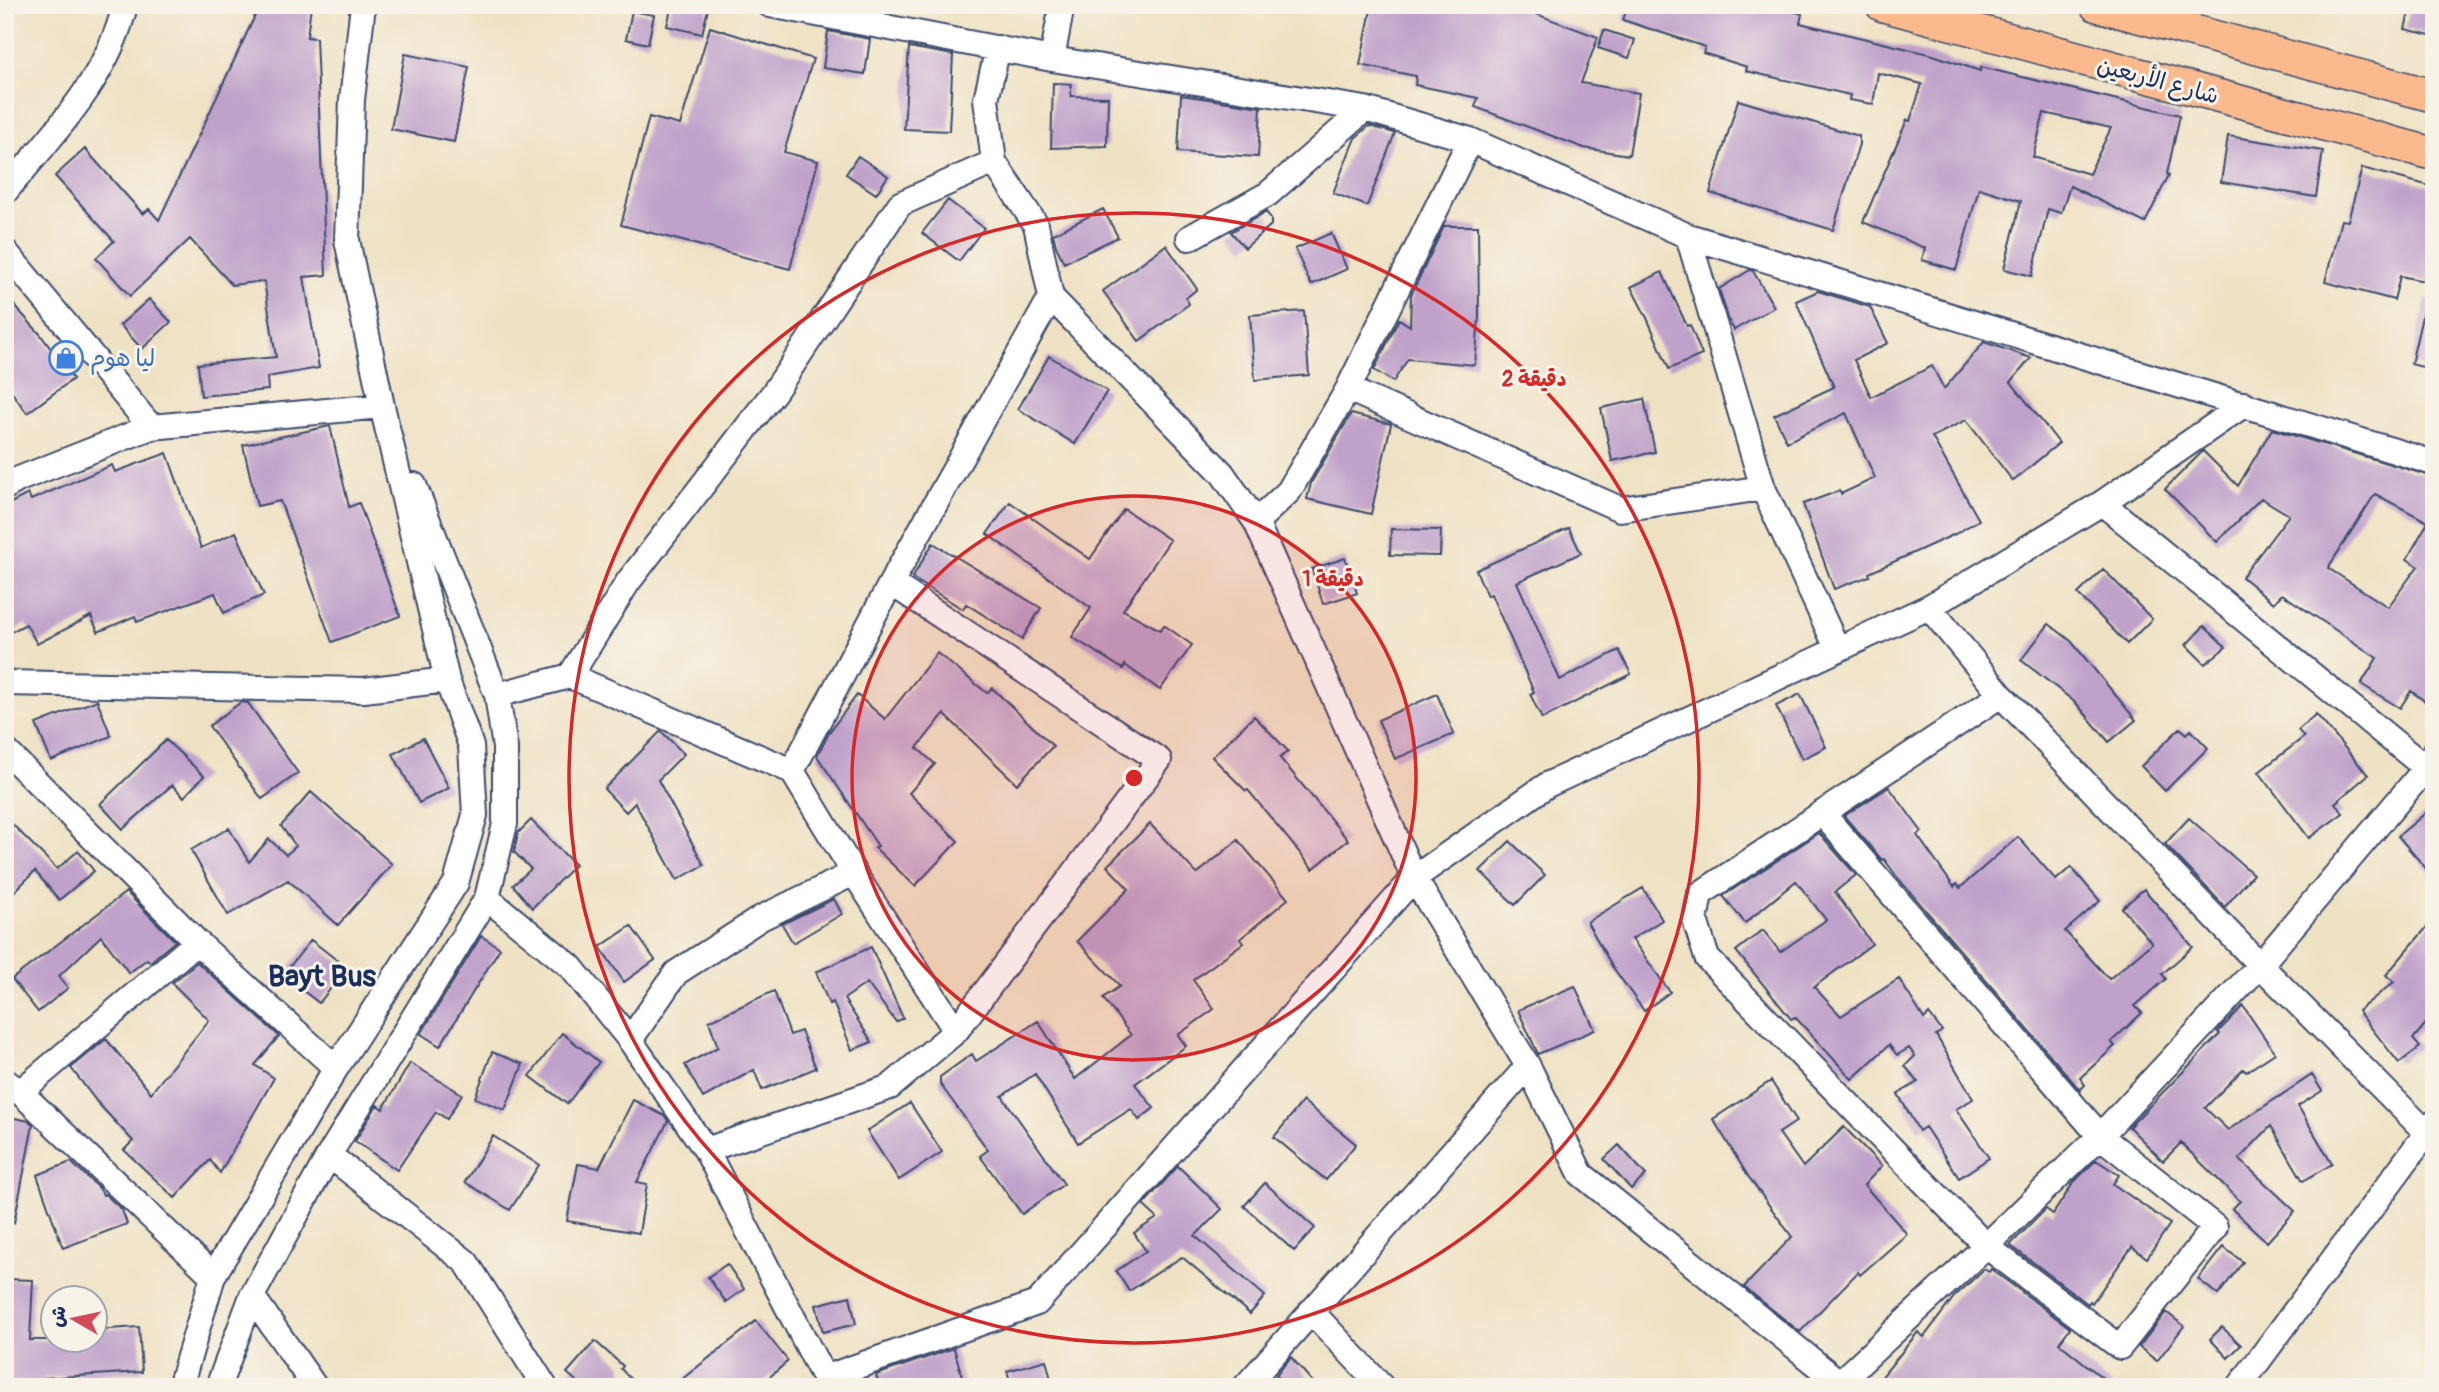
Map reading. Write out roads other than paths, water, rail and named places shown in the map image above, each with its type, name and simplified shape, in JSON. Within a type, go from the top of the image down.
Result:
[{"type":"main road","name":"شارع الأربعين","points":[[1882,5],[2434,154]]},
{"type":"main road","points":[[2096,5],[2434,96]]},
{"type":"street","points":[[5,192],[91,87],[121,26],[125,5]]},
{"type":"street","points":[[180,1387],[213,1276],[336,1068],[456,883],[475,815],[471,746],[447,680],[382,406],[347,240],[352,100],[363,5]]},
{"type":"street","points":[[770,5],[1052,59],[1365,109],[1470,140],[1688,236],[2434,463]]},
{"type":"street","points":[[1052,59],[1062,5]]},
{"type":"street","points":[[998,48],[986,99],[994,162],[1036,225],[1051,297],[1222,473],[1255,522],[1414,878],[1528,1066],[1581,1174],[1842,1384],[2100,1136],[2260,965],[2430,761],[2102,503]]},
{"type":"street","points":[[1189,238],[1268,194],[1365,109]]},
{"type":"street","points":[[1255,522],[1289,491],[1348,389],[1470,140]]},
{"type":"street","points":[[570,676],[628,582],[775,391],[900,204],[994,162]]},
{"type":"street","points":[[1688,236],[1763,488],[1837,648]]},
{"type":"street","points":[[5,251],[151,427]]},
{"type":"street","points":[[792,771],[891,583],[1051,297]]},
{"type":"street","points":[[1348,389],[1620,509],[1763,488]]},
{"type":"street","points":[[487,898],[570,967],[631,1040],[706,1150],[826,1382],[1037,1303],[1414,878],[1547,785],[1929,607],[2102,503],[2245,404]]},
{"type":"street","points":[[5,487],[151,427],[382,406]]},
{"type":"street","points":[[218,1387],[252,1296],[329,1156],[487,898],[505,824],[505,748],[497,695],[382,406]]},
{"type":"street","points":[[706,1150],[890,1087],[956,1031],[1159,760],[891,583]]},
{"type":"street","points":[[1929,607],[2001,695],[2260,965],[2430,1128],[2239,1387]]},
{"type":"street","points":[[497,695],[570,676],[792,771],[853,873],[956,1031]]},
{"type":"street","points":[[5,683],[364,690],[447,680]]},
{"type":"street","points":[[1822,813],[2100,1136],[2215,1227],[2120,1347],[1986,1247],[1707,958],[1695,920],[1700,894],[1822,813],[2001,695]]},
{"type":"street","points":[[5,750],[197,942],[336,1068]]},
{"type":"street","points":[[631,1040],[676,972],[761,918],[853,873]]},
{"type":"street","points":[[197,942],[12,1086],[213,1276]]},
{"type":"street","points":[[1245,1387],[1528,1066]]},
{"type":"street","points":[[329,1156],[466,1262],[545,1387]]},
{"type":"street","points":[[252,1296],[315,1387]]},
{"type":"street","points":[[1311,1311],[1382,1387]]},
{"type":"place","name":"ليا هوم","points":[[66,358]]},
{"type":"district","name":"Bayt Bus","points":[[322,976]]}]
